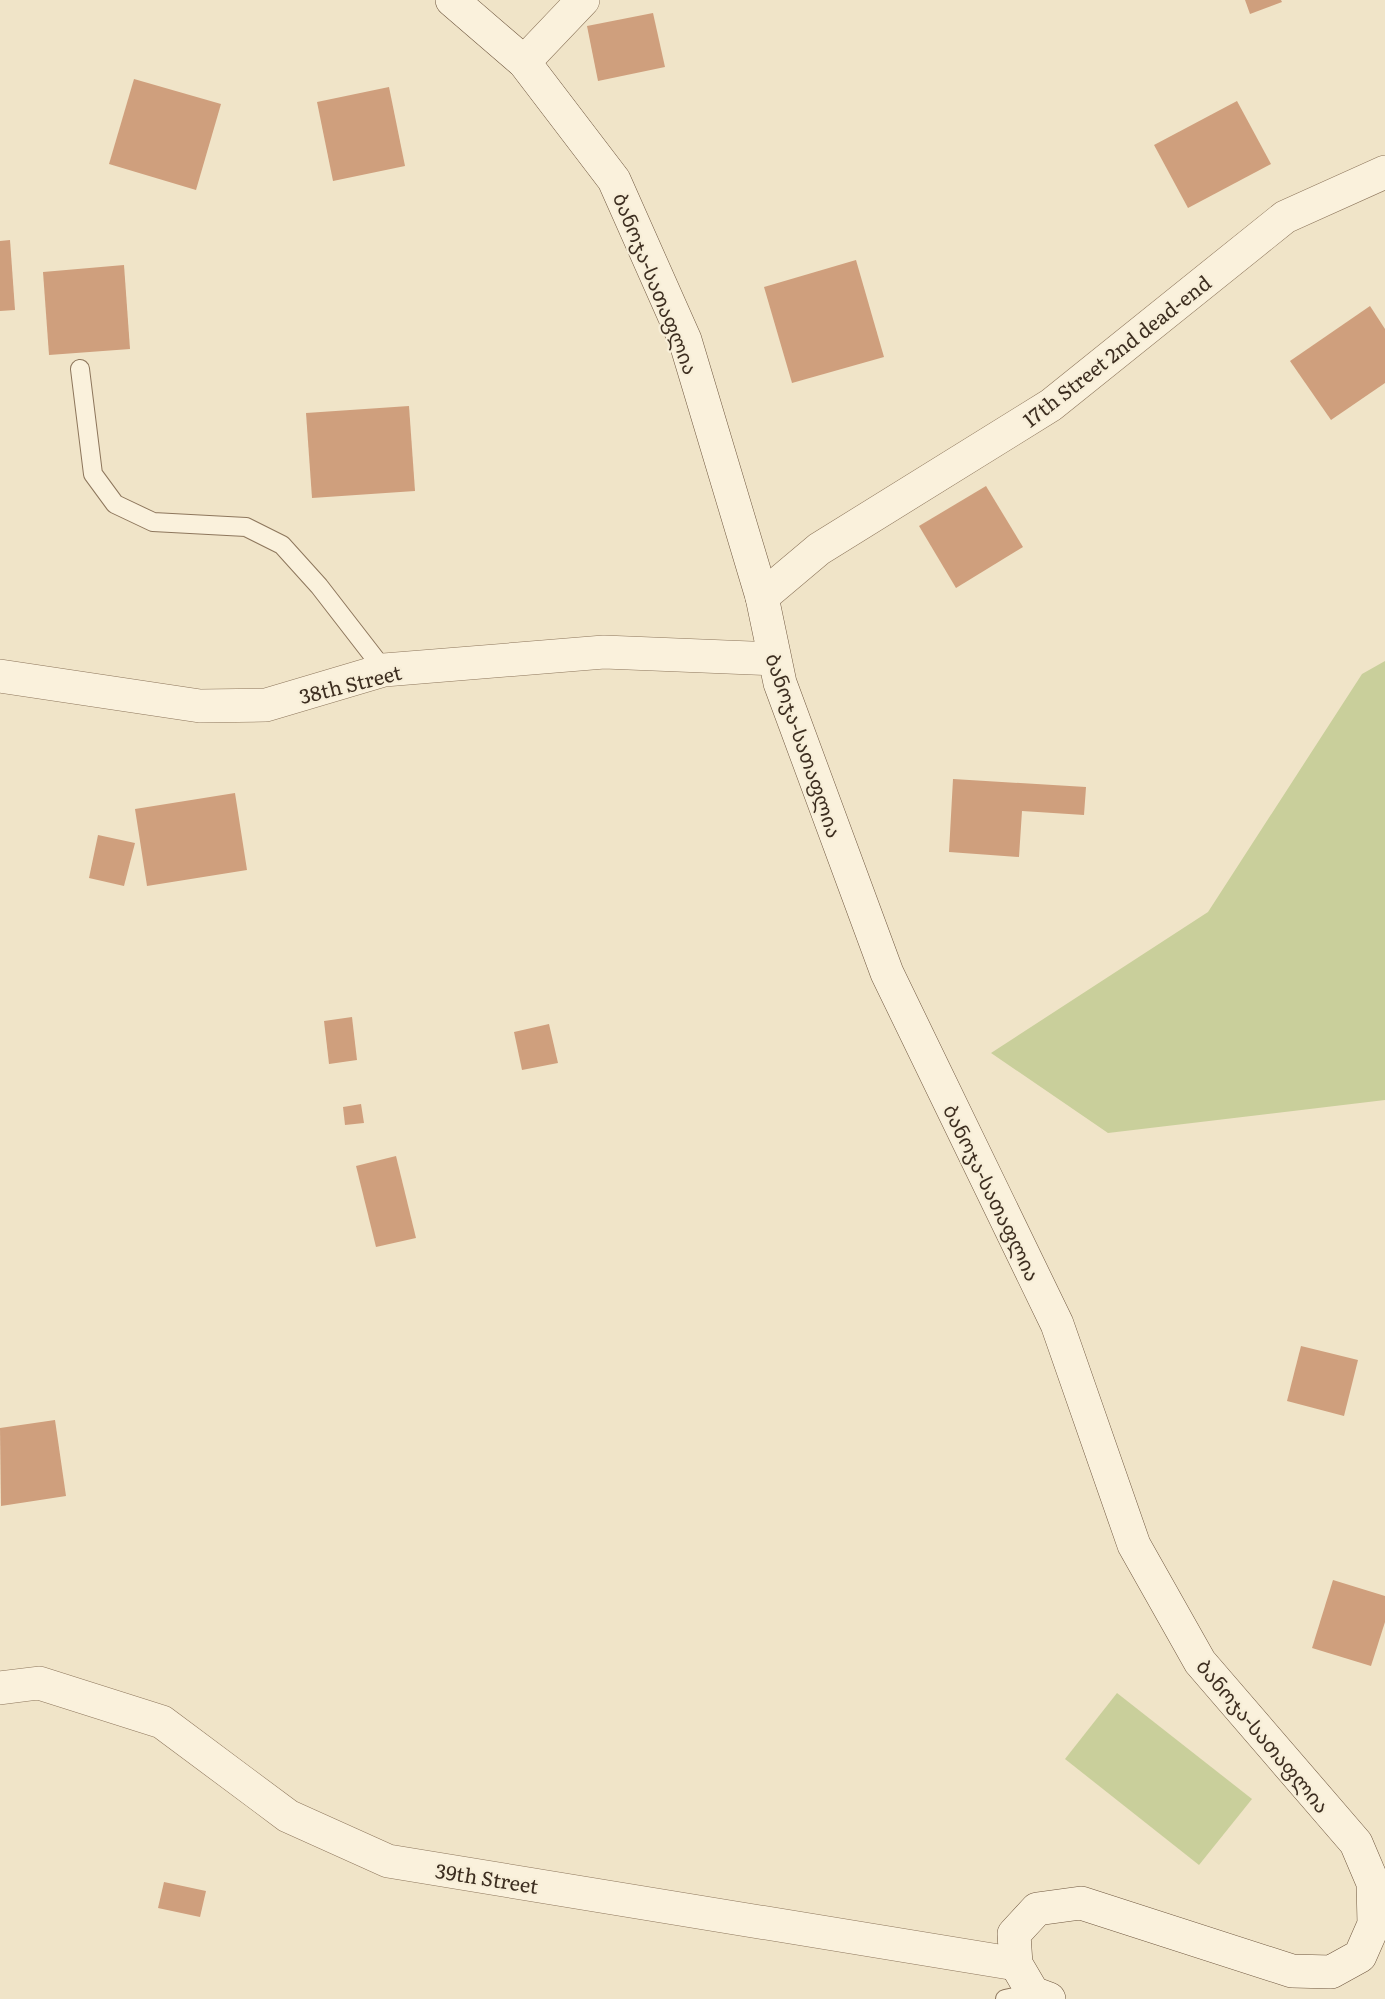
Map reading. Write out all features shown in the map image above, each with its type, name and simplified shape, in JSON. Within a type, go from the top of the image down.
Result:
[{"type":"street","name":"ბანოჯა-სათაფლია","points":[[452,0],[524,62],[614,180],[624,201],[685,340],[762,597],[780,683],[886,973],[1057,1324],[1134,1545],[1200,1662],[1356,1843],[1379,1887],[1374,1924],[1360,1956],[1331,1972],[1292,1971],[1081,1902],[1037,1909],[1014,1934],[1016,1964],[1029,1997]]},
{"type":"street","points":[[524,62],[583,0]]},
{"type":"street","name":"17th Street 2nd dead-end","points":[[762,597],[819,549],[1051,405],[1285,217],[1385,172]]},
{"type":"street","name":"38th Street","points":[[0,676],[200,706],[267,705],[384,670],[604,652],[774,659]]},
{"type":"street","name":"39th Street","points":[[0,1688],[39,1683],[162,1722],[288,1816],[388,1861],[1016,1964]]},
{"type":"lane","points":[[80,369],[93,474],[115,504],[153,522],[246,527],[282,545],[319,586],[384,670]]},
{"type":"green space","points":[[1385,661],[1385,1100],[1108,1133],[991,1053],[1208,912],[1362,674]]},
{"type":"green space","points":[[1117,1693],[1252,1799],[1199,1865],[1065,1759]]},
{"type":"building","points":[[1245,0],[1281,0],[1282,2],[1250,14]]},
{"type":"building","points":[[653,13],[665,67],[598,81],[587,26]]},
{"type":"building","points":[[134,79],[221,104],[196,190],[109,164]]},
{"type":"building","points":[[389,87],[405,166],[333,181],[317,102]]},
{"type":"building","points":[[1237,101],[1271,164],[1188,208],[1154,145]]},
{"type":"building","points":[[10,240],[15,310],[0,311],[0,241]]},
{"type":"building","points":[[856,260],[884,357],[792,383],[764,287]]},
{"type":"building","points":[[124,265],[130,349],[49,355],[43,272]]},
{"type":"building","points":[[1370,306],[1385,329],[1385,383],[1331,420],[1290,361]]},
{"type":"building","points":[[409,406],[415,491],[312,498],[306,413]]},
{"type":"building","points":[[986,486],[1023,547],[956,588],[919,526]]},
{"type":"building","points":[[953,779],[1086,787],[1084,815],[1022,811],[1019,857],[949,852]]},
{"type":"building","points":[[235,793],[247,870],[147,886],[135,809]]},
{"type":"building","points":[[98,835],[135,843],[124,886],[89,878]]},
{"type":"building","points":[[352,1017],[357,1060],[329,1064],[324,1021]]},
{"type":"building","points":[[549,1024],[558,1063],[522,1070],[514,1032]]},
{"type":"building","points":[[361,1104],[364,1123],[345,1125],[343,1107]]},
{"type":"building","points":[[396,1156],[416,1238],[376,1247],[356,1166]]},
{"type":"building","points":[[1301,1346],[1358,1360],[1344,1416],[1287,1401]]},
{"type":"building","points":[[55,1420],[66,1496],[1,1506],[0,1428]]},
{"type":"building","points":[[1333,1580],[1385,1596],[1385,1622],[1371,1666],[1312,1648]]},
{"type":"building","points":[[164,1882],[206,1891],[200,1917],[158,1908]]}]
